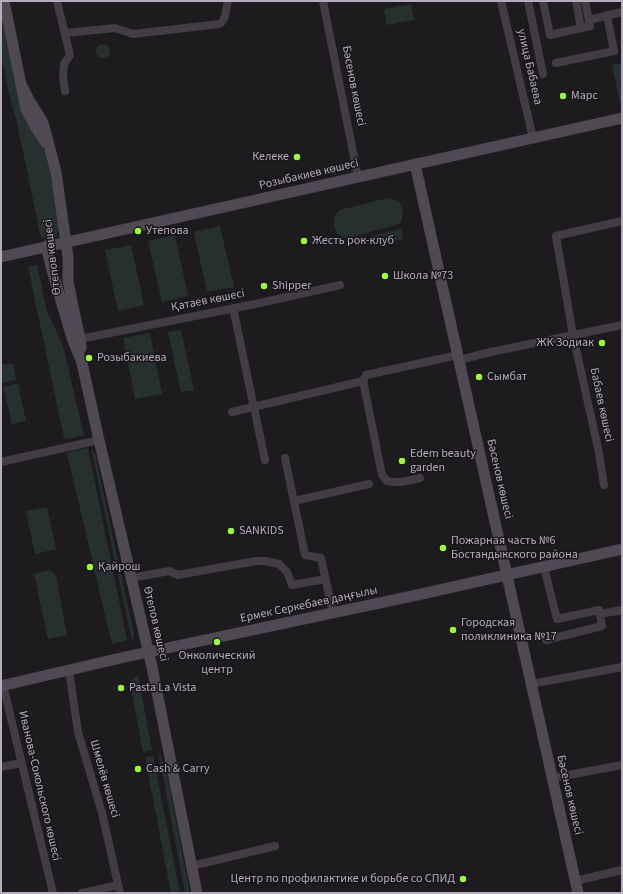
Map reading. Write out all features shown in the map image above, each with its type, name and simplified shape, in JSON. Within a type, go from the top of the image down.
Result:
[{"type":"street","name":"Өтепов көшесі","points":[[4,1],[22,86],[44,126],[56,172],[68,257],[68,280],[80,339],[82,363],[148,652],[197,893]]},
{"type":"street","points":[[57,1],[70,55],[64,64],[63,75],[65,91]]},
{"type":"street","points":[[65,33],[115,28],[133,34],[220,24],[225,16],[228,1]]},
{"type":"street","name":"Бәсенов көшесі","points":[[323,1],[358,177]]},
{"type":"street","name":"улица Бабаева","points":[[501,1],[533,138]]},
{"type":"street","points":[[528,1],[543,74]]},
{"type":"street","points":[[543,1],[550,35],[590,26],[585,1]]},
{"type":"street","points":[[576,1],[581,28]]},
{"type":"street","points":[[589,20],[622,12]]},
{"type":"street","points":[[556,63],[614,51],[607,15]]},
{"type":"street","name":"Розыбакиев көшесі","points":[[1,256],[622,118]]},
{"type":"street","name":"Бәсенов көшесі","points":[[415,164],[578,893]]},
{"type":"street","name":"Бабаев көшесі","points":[[604,485],[599,453],[573,335],[556,236],[622,221]]},
{"type":"street","name":"Өтепов көшесі","points":[[46,246],[72,338],[82,363]]},
{"type":"street","name":"Қатаев көшесі","points":[[80,339],[340,285]]},
{"type":"street","points":[[234,308],[265,460]]},
{"type":"street","points":[[420,478],[393,482],[387,481],[382,475],[363,381],[366,375],[492,352],[622,325]]},
{"type":"street","points":[[232,412],[363,381]]},
{"type":"street","points":[[1,462],[99,440]]},
{"type":"street","points":[[285,458],[305,555],[321,558],[333,613]]},
{"type":"street","points":[[294,501],[369,484]]},
{"type":"street","name":"Ермек Серкебаев даңғылы","points":[[2,686],[148,652],[622,551]]},
{"type":"street","points":[[131,578],[169,572],[178,575],[256,561],[264,561],[279,564],[287,572],[292,585],[326,579]]},
{"type":"street","points":[[544,567],[557,619],[598,610],[602,626],[546,640]]},
{"type":"street","points":[[600,614],[622,610]]},
{"type":"street","points":[[531,684],[622,667]]},
{"type":"street","name":"Шмелёв көшесі","points":[[69,670],[78,732],[102,813],[119,889]]},
{"type":"street","name":"Иванова-Сокольского көшесі","points":[[2,686],[22,763],[52,893]]},
{"type":"street","points":[[1,767],[22,763]]},
{"type":"street","points":[[552,778],[622,766]]},
{"type":"street","points":[[192,866],[275,846]]},
{"type":"street","points":[[575,881],[622,870]]},
{"type":"street","points":[[82,893],[119,889]]},
{"type":"shaded area","points":[[411,4],[414,20],[387,25],[384,9]]},
{"type":"shaded area","points":[[1,15],[25,116],[38,141],[47,154],[58,215],[59,230],[55,237],[41,238],[1,55]]},
{"type":"shaded area","points":[[103,44],[108,46],[110,51],[108,56],[103,58],[98,56],[96,51],[98,46]]},
{"type":"shaded area","points":[[622,63],[622,103],[620,103],[612,65]]},
{"type":"shaded area","points":[[388,198],[398,201],[401,204],[403,212],[401,222],[396,225],[348,238],[342,237],[338,234],[334,226],[334,221],[335,215],[340,210]]},
{"type":"shaded area","points":[[220,226],[234,287],[207,292],[194,232]]},
{"type":"shaded area","points":[[401,229],[403,239],[374,246],[372,236]]},
{"type":"shaded area","points":[[175,235],[188,296],[162,302],[148,241]]},
{"type":"shaded area","points":[[131,245],[144,305],[118,311],[105,250]]},
{"type":"shaded area","points":[[37,265],[47,311],[63,346],[84,435],[69,439],[64,438],[28,267]]},
{"type":"shaded area","points":[[181,330],[194,390],[181,392],[168,332]]},
{"type":"shaded area","points":[[150,333],[162,394],[135,399],[123,338]]},
{"type":"shaded area","points":[[13,363],[16,380],[3,383],[1,365]]},
{"type":"shaded area","points":[[18,383],[26,421],[12,424],[3,387]]},
{"type":"shaded area","points":[[88,448],[127,640],[112,644],[67,453]]},
{"type":"shaded area","points":[[91,448],[95,454],[134,634],[133,641],[132,641]]},
{"type":"shaded area","points":[[47,507],[56,549],[35,554],[26,511]]},
{"type":"shaded area","points":[[50,570],[56,576],[67,635],[48,639],[34,574]]},
{"type":"shaded area","points":[[138,675],[152,750],[143,752],[130,682]]},
{"type":"shaded area","points":[[158,750],[166,769],[190,893],[185,893]]},
{"type":"shaded area","points":[[153,756],[180,893],[171,893],[145,757]]},
{"type":"place","name":"Марс","points":[[563,96]]},
{"type":"place","name":"Келеке","points":[[297,157]]},
{"type":"place","name":"Утепова","points":[[138,231]]},
{"type":"place","name":"Жесть рок-клуб","points":[[304,241]]},
{"type":"place","name":"Школа №73","points":[[385,276]]},
{"type":"place","name":"Shipper","points":[[264,286]]},
{"type":"place","name":"ЖК Зодиак","points":[[602,343]]},
{"type":"place","name":"Розыбакиева","points":[[89,358]]},
{"type":"place","name":"Сымбат","points":[[479,377]]},
{"type":"place","name":"Edem beauty garden","points":[[402,461]]},
{"type":"place","name":"SANKIDS","points":[[231,531]]},
{"type":"place","name":"Пожарная часть №6 Бостандыкского района","points":[[443,548]]},
{"type":"place","name":"Қайрош","points":[[90,567]]},
{"type":"place","name":"Городская поликлиника №17","points":[[453,630]]},
{"type":"place","name":"Онколический центр","points":[[217,642]]},
{"type":"place","name":"Pasta La Vista","points":[[121,688]]},
{"type":"place","name":"Cash & Carry","points":[[138,769]]},
{"type":"place","name":"Центр по профилактике и борьбе со СПИД","points":[[463,879]]}]
